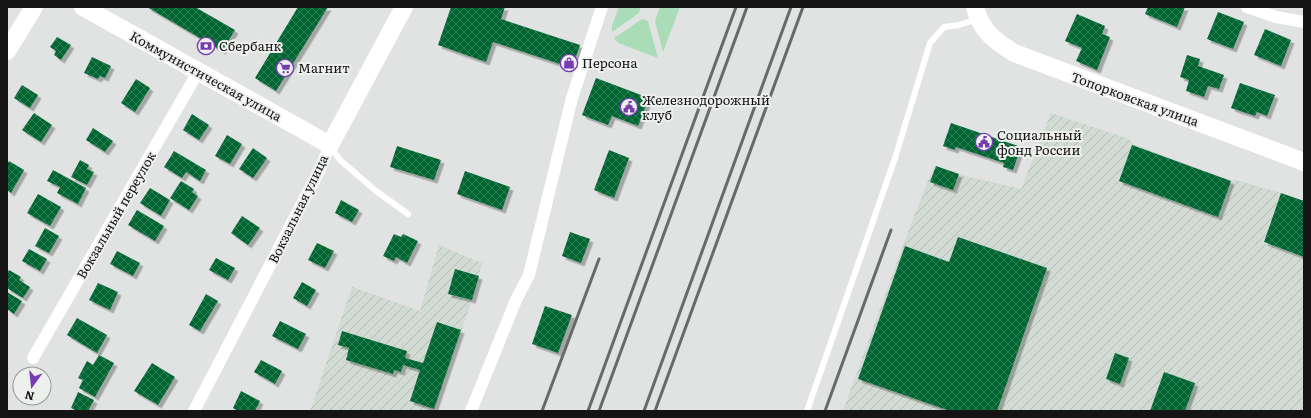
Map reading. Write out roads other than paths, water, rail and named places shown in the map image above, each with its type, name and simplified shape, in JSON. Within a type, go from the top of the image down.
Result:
[{"type":"street","points":[[7,51],[34,7]]},
{"type":"street","name":"Коммунистическая улица","points":[[83,7],[330,144]]},
{"type":"street","name":"Вокзальная улица","points":[[194,411],[319,171],[330,144],[404,7]]},
{"type":"street","points":[[471,411],[516,300],[529,275],[572,98],[602,7]]},
{"type":"street","points":[[1247,7],[1276,17],[1304,22]]},
{"type":"street","name":"Топорковская улица","points":[[977,13],[984,29],[996,42],[1014,53],[1304,162]]},
{"type":"street","name":"Вокзальный переулок","points":[[33,358],[198,72]]},
{"type":"lane","points":[[807,411],[895,158],[930,42],[944,28],[959,26],[977,13]]},
{"type":"lane","points":[[330,144],[340,160],[376,191],[408,214]]},
{"type":"railway","points":[[588,411],[736,7]]},
{"type":"railway","points":[[599,411],[747,7]]},
{"type":"railway","points":[[644,411],[791,7]]},
{"type":"railway","points":[[655,411],[803,7]]},
{"type":"railway","points":[[825,411],[891,230]]},
{"type":"railway","points":[[542,411],[599,259]]},
{"type":"place","name":"Сбербанк","points":[[206,46]]},
{"type":"place","name":"Персона","points":[[569,63]]},
{"type":"place","name":"Магнит","points":[[285,68]]},
{"type":"place","name":"Железнодорожный клуб","points":[[629,107]]},
{"type":"place","name":"Социальный фонд России","points":[[984,142]]}]
